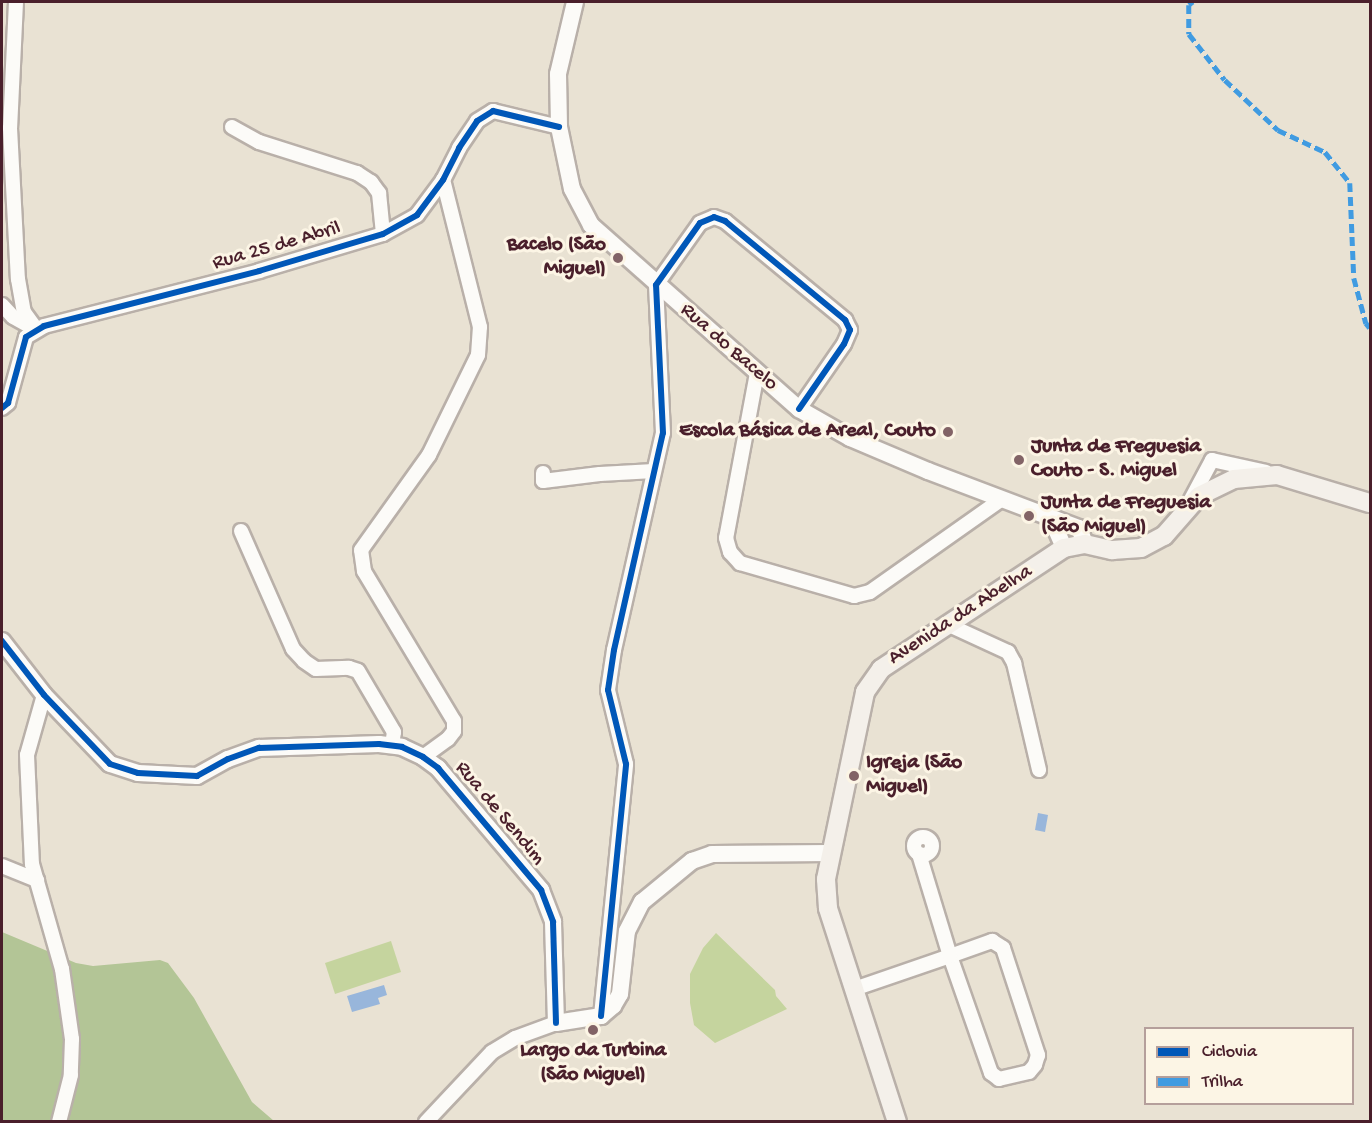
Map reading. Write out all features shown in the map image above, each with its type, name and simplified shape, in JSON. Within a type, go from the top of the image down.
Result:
[{"type":"main road","name":"Avenida da Abelha","points":[[897,1122],[828,908],[826,879],[865,692],[881,669],[1064,548],[1085,544],[1112,550],[1141,548],[1164,536],[1199,496],[1234,479],[1277,475],[1371,502]]},
{"type":"street","points":[[16,2],[10,128],[18,279],[24,312],[37,330]]},
{"type":"street","name":"Rua do Bacelo","points":[[575,2],[558,74],[559,127],[564,160],[580,208],[591,225],[656,285],[799,409],[850,438],[1079,528],[1085,544]]},
{"type":"street","name":"Rua 25 de Abril","points":[[37,330],[44,326],[259,271],[382,234],[417,215],[443,180],[459,148],[477,121],[493,111],[559,127]]},
{"type":"street","points":[[232,127],[259,142],[357,173],[371,182],[379,194],[382,234]]},
{"type":"street","points":[[423,757],[454,731],[454,721],[364,571],[361,550],[429,455],[478,355],[480,327],[443,180]]},
{"type":"street","points":[[601,1016],[626,764],[608,690],[614,650],[663,433],[656,285],[700,223],[714,217],[725,221],[845,320],[850,330],[844,344],[799,409]]},
{"type":"street","points":[[2,305],[13,316],[37,330]]},
{"type":"street","points":[[2,408],[8,403],[26,337],[37,330]]},
{"type":"street","points":[[757,373],[726,538],[730,552],[740,563],[854,596],[870,592],[1002,499]]},
{"type":"street","points":[[1183,514],[1212,460],[1277,475]]},
{"type":"street","points":[[543,473],[543,481],[600,474],[654,471]]},
{"type":"street","points":[[1050,516],[1064,548]]},
{"type":"street","points":[[241,531],[293,649],[304,661],[316,669],[349,668],[358,671],[394,732],[392,745]]},
{"type":"street","points":[[949,624],[1008,652],[1014,663],[1039,770]]},
{"type":"street","name":"Rua de Sendim","points":[[2,641],[44,695],[111,764],[138,773],[197,776],[228,759],[259,748],[392,745],[423,757],[438,768],[541,890],[553,922],[556,1023]]},
{"type":"street","points":[[44,695],[27,755],[32,864],[62,969],[72,1039],[70,1075],[59,1122]]},
{"type":"street","points":[[426,1122],[492,1052],[515,1038],[556,1023],[601,1016],[614,1006],[620,994],[627,931],[642,902],[692,861],[712,854],[830,853]]},
{"type":"street","points":[[854,989],[950,956],[992,941],[1003,948],[1038,1055],[1035,1065],[1029,1072],[999,1079],[992,1074],[950,956],[919,854]]},
{"type":"street","points":[[2,866],[37,880]]},
{"type":"green space","points":[[2,932],[76,963],[93,966],[160,960],[168,963],[194,998],[252,1102],[274,1121],[2,1122]]},
{"type":"green space","points":[[716,933],[775,990],[776,996],[787,1009],[715,1043],[694,1025],[690,1003],[690,974],[703,948]]},
{"type":"green space","points":[[391,941],[401,972],[335,994],[325,963]]},
{"type":"water","points":[[1038,813],[1048,815],[1045,832],[1035,830]]},
{"type":"water","points":[[384,985],[387,995],[378,998],[380,1004],[352,1012],[347,996]]},
{"type":"marked path","points":[[1193,2],[1189,5],[1189,34],[1225,80],[1278,130],[1325,152],[1350,183],[1354,278],[1366,323],[1370,328]]},
{"type":"cycle path","points":[[2,408],[8,403],[26,337],[44,326],[259,271],[383,234],[417,215],[443,180],[459,148],[477,121],[493,111],[559,127]]},
{"type":"cycle path","points":[[601,1016],[626,764],[608,690],[614,650],[663,433],[656,285],[700,223],[714,217],[725,221],[845,320],[850,330],[844,344],[799,409]]},
{"type":"cycle path","points":[[2,641],[44,695],[110,764],[138,773],[197,776],[228,759],[259,748],[379,744],[402,747],[423,757],[438,768],[541,890],[553,922],[556,1023]]},
{"type":"place","name":"Bacelo (São Miguel)","points":[[618,258]]},
{"type":"place","name":"Escola Básica de Areal, Couto","points":[[948,432]]},
{"type":"place","name":"Junta de Freguesia Couto - S. Miguel","points":[[1019,460]]},
{"type":"place","name":"Junta de Freguesia (São Miguel)","points":[[1029,516]]},
{"type":"place","name":"Igreja (São Miguel)","points":[[854,776]]},
{"type":"place","name":"Largo da Turbina (São Miguel)","points":[[593,1030]]}]
